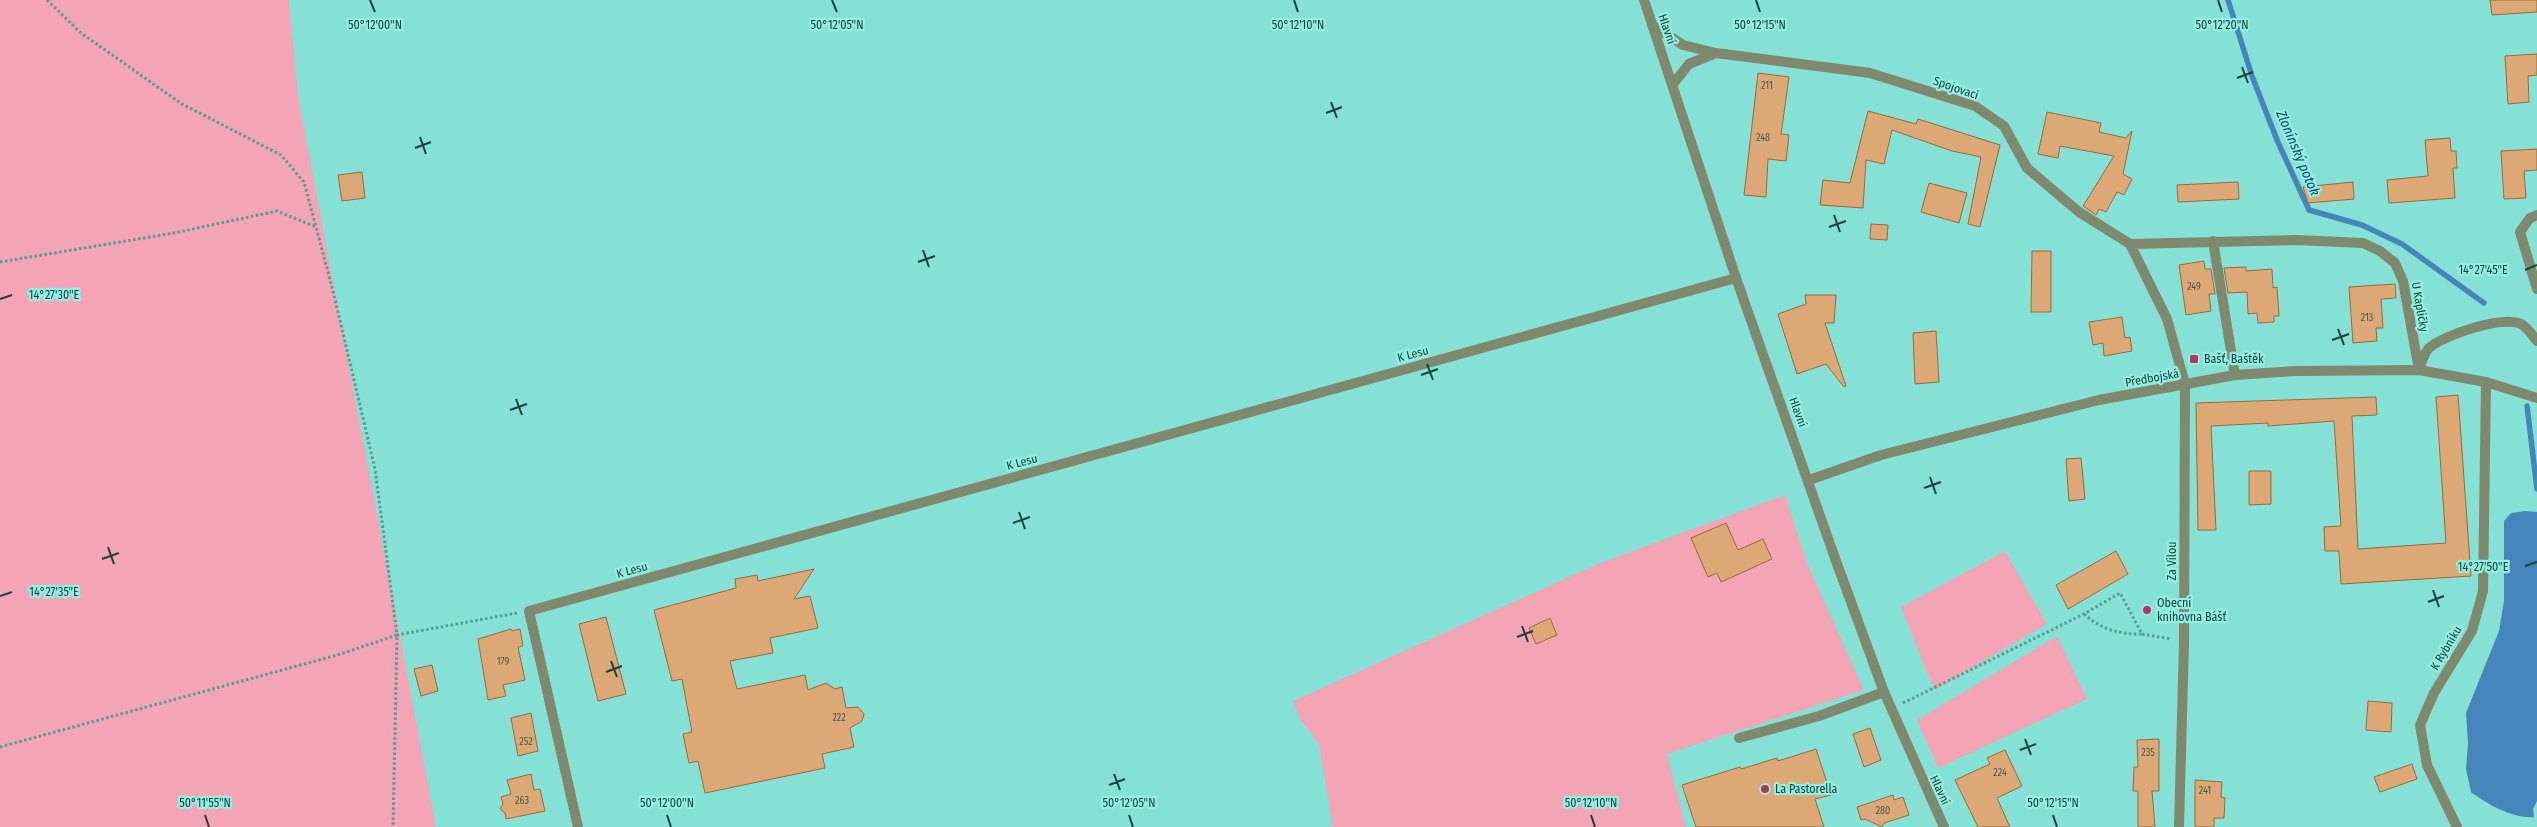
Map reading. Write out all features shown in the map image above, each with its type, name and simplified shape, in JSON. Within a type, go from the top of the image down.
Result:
[{"type":"street","name":"Hlavní","points":[[1644,0],[1736,278],[1809,480],[1836,561],[1884,692],[1944,827]]},
{"type":"street","points":[[1652,25],[1683,45],[1716,53]]},
{"type":"street","name":"Spojovací","points":[[1673,84],[1689,64],[1716,53],[1870,74],[1975,106],[2004,126],[2028,168],[2079,212],[2130,244]]},
{"type":"street","points":[[2537,215],[2530,218],[2520,232],[2537,289]]},
{"type":"street","points":[[2213,241],[2235,375]]},
{"type":"street","name":"U Kapličky","points":[[2130,244],[2213,241],[2363,242],[2380,251],[2395,264],[2403,280],[2419,370]]},
{"type":"street","points":[[2130,244],[2167,319],[2185,384]]},
{"type":"street","name":"K Lesu","points":[[529,611],[1736,278]]},
{"type":"street","name":"U Kapličky","points":[[2419,370],[2426,351],[2435,343],[2484,325],[2522,324],[2537,341]]},
{"type":"street","name":"Předbojská","points":[[1809,480],[1881,455],[2099,400],[2235,375],[2419,370],[2486,382],[2537,398]]},
{"type":"street","name":"K Rybníku","points":[[2457,827],[2427,765],[2420,725],[2434,693],[2472,631],[2483,591],[2486,382]]},
{"type":"street","name":"Za Vilou","points":[[2179,827],[2184,642],[2185,384]]},
{"type":"street","points":[[529,611],[578,827]]},
{"type":"street","points":[[1739,738],[1818,716],[1884,692]]},
{"type":"path","points":[[48,0],[81,32],[182,104],[280,155],[304,182],[375,469],[397,634],[393,827]]},
{"type":"path","points":[[0,262],[174,233],[277,211],[316,227]]},
{"type":"path","points":[[1892,709],[2084,614],[2120,593],[2142,634]]},
{"type":"path","points":[[0,747],[341,654],[397,634],[529,611]]},
{"type":"path","points":[[2084,614],[2096,625],[2121,634],[2142,634],[2184,642]]},
{"type":"shaded area","points":[[0,0],[289,0],[298,96],[436,827],[0,827]]},
{"type":"shaded area","points":[[1785,495],[1807,563],[1864,690],[1667,754],[1686,827],[1333,827],[1319,744],[1300,719],[1293,701],[1600,563]]},
{"type":"shaded area","points":[[2005,551],[2047,624],[1934,690],[1901,607]]},
{"type":"shaded area","points":[[2057,636],[2087,699],[1938,768],[1917,720]]},
{"type":"water","points":[[2537,512],[2537,801],[2533,809],[2534,817],[2518,816],[2509,813],[2477,797],[2471,792],[2466,769],[2468,743],[2466,713],[2499,631],[2504,601],[2504,521],[2511,513]]},
{"type":"building","points":[[2490,0],[2537,0],[2537,12],[2492,15]]},
{"type":"building","points":[[2537,54],[2537,75],[2528,76],[2529,102],[2508,104],[2505,56]]},
{"type":"building","points":[[1758,73],[1789,77],[1781,134],[1789,135],[1786,161],[1768,159],[1766,197],[1744,195]]},
{"type":"building","points":[[1868,111],[1916,124],[1918,119],[2000,145],[1980,227],[1968,224],[1981,157],[1952,151],[1892,130],[1884,164],[1866,160],[1863,208],[1820,205],[1823,180],[1850,183]]},
{"type":"building","points":[[2047,112],[2101,123],[2099,132],[2126,138],[2132,131],[2123,174],[2132,179],[2124,195],[2117,192],[2106,212],[2099,209],[2096,215],[2083,206],[2114,156],[2060,146],[2058,158],[2038,154]]},
{"type":"building","points":[[2450,138],[2451,151],[2456,151],[2457,168],[2453,168],[2455,198],[2389,203],[2387,180],[2428,176],[2425,140]]},
{"type":"building","points":[[2537,149],[2537,170],[2524,171],[2526,198],[2504,199],[2501,151]]},
{"type":"building","points":[[362,172],[365,198],[342,201],[338,175]]},
{"type":"building","points":[[2238,182],[2239,199],[2178,202],[2177,185]]},
{"type":"building","points":[[2353,182],[2354,199],[2308,203],[2303,187]]},
{"type":"building","points":[[1929,183],[1967,193],[1959,223],[1921,212]]},
{"type":"building","points":[[1871,224],[1888,225],[1887,240],[1870,239]]},
{"type":"building","points":[[2032,251],[2051,251],[2051,312],[2031,312]]},
{"type":"building","points":[[2204,261],[2205,269],[2211,269],[2215,294],[2209,294],[2211,311],[2186,315],[2179,265]]},
{"type":"building","points":[[2246,267],[2246,271],[2272,269],[2273,288],[2277,287],[2279,316],[2274,316],[2274,322],[2258,323],[2257,313],[2248,314],[2247,292],[2228,293],[2224,268]]},
{"type":"building","points":[[2395,284],[2396,298],[2381,299],[2383,328],[2376,328],[2377,341],[2353,343],[2349,287]]},
{"type":"building","points":[[1805,295],[1836,295],[1834,323],[1825,323],[1846,386],[1844,387],[1826,364],[1797,374],[1778,314],[1806,304]]},
{"type":"building","points":[[2122,317],[2125,338],[2130,337],[2132,351],[2104,356],[2103,343],[2093,345],[2089,322]]},
{"type":"building","points":[[1936,331],[1939,382],[1915,384],[1913,333]]},
{"type":"building","points":[[2458,395],[2471,576],[2341,584],[2339,551],[2325,551],[2324,527],[2341,526],[2334,421],[2268,426],[2268,423],[2211,426],[2216,530],[2198,530],[2196,403],[2376,397],[2377,415],[2352,416],[2358,549],[2446,543],[2436,397]]},
{"type":"building","points":[[2081,458],[2085,499],[2069,501],[2066,459]]},
{"type":"building","points":[[2249,471],[2271,471],[2271,504],[2249,505]]},
{"type":"building","points":[[1726,523],[1738,550],[1763,539],[1772,559],[1721,582],[1717,573],[1708,577],[1691,538]]},
{"type":"building","points":[[2116,551],[2128,574],[2068,609],[2056,585]]},
{"type":"building","points":[[814,569],[794,599],[810,596],[818,628],[770,638],[773,653],[730,661],[737,689],[805,675],[808,690],[826,683],[835,689],[842,687],[846,708],[858,707],[864,714],[862,721],[850,728],[854,747],[822,754],[825,768],[705,793],[698,761],[689,763],[683,734],[692,732],[682,679],[672,681],[654,610],[736,588],[735,579],[757,575],[758,581]]},
{"type":"building","points":[[606,617],[626,694],[598,701],[579,624]]},
{"type":"building","points":[[1550,618],[1557,635],[1536,644],[1529,628]]},
{"type":"building","points":[[511,629],[512,631],[520,629],[523,646],[518,647],[525,680],[503,685],[506,696],[488,700],[478,639]]},
{"type":"building","points":[[432,665],[438,691],[421,696],[414,669]]},
{"type":"building","points":[[2368,701],[2392,703],[2391,732],[2366,730]]},
{"type":"building","points":[[531,713],[538,751],[518,756],[511,718]]},
{"type":"building","points":[[1870,728],[1881,760],[1864,767],[1853,734]]},
{"type":"building","points":[[2159,739],[2159,791],[2152,791],[2155,827],[2138,827],[2138,791],[2133,791],[2134,767],[2138,767],[2137,740]]},
{"type":"building","points":[[1816,749],[1831,795],[1815,799],[1824,827],[1696,827],[1682,785],[1740,767],[1741,769],[1777,758],[1778,761]]},
{"type":"building","points":[[2005,750],[2022,786],[1997,798],[2010,827],[1978,827],[1955,780],[1990,764],[1987,758]]},
{"type":"building","points":[[2412,764],[2417,779],[2380,792],[2374,777]]},
{"type":"building","points":[[531,774],[534,790],[540,789],[545,811],[506,819],[505,813],[500,809],[503,804],[501,797],[511,794],[507,780]]},
{"type":"building","points":[[2195,780],[2222,782],[2221,797],[2225,798],[2224,818],[2214,818],[2214,827],[2195,827]]},
{"type":"building","points":[[1893,795],[1894,800],[1903,797],[1909,815],[1884,823],[1882,827],[1865,819],[1861,820],[1857,807]]},
{"type":"waterway","name":"Zlonínský potok","points":[[2228,0],[2252,76],[2277,140],[2309,210],[2362,225],[2402,244],[2484,303]]},
{"type":"waterway","name":"Zlonínský potok","points":[[2527,406],[2537,489]]},
{"type":"place","name":"Bašť, Baštěk","points":[[2194,359]]},
{"type":"place","name":"Obecní knihovna Bášť","points":[[2147,610]]},
{"type":"place","name":"La Pastorella","points":[[1765,789]]}]
